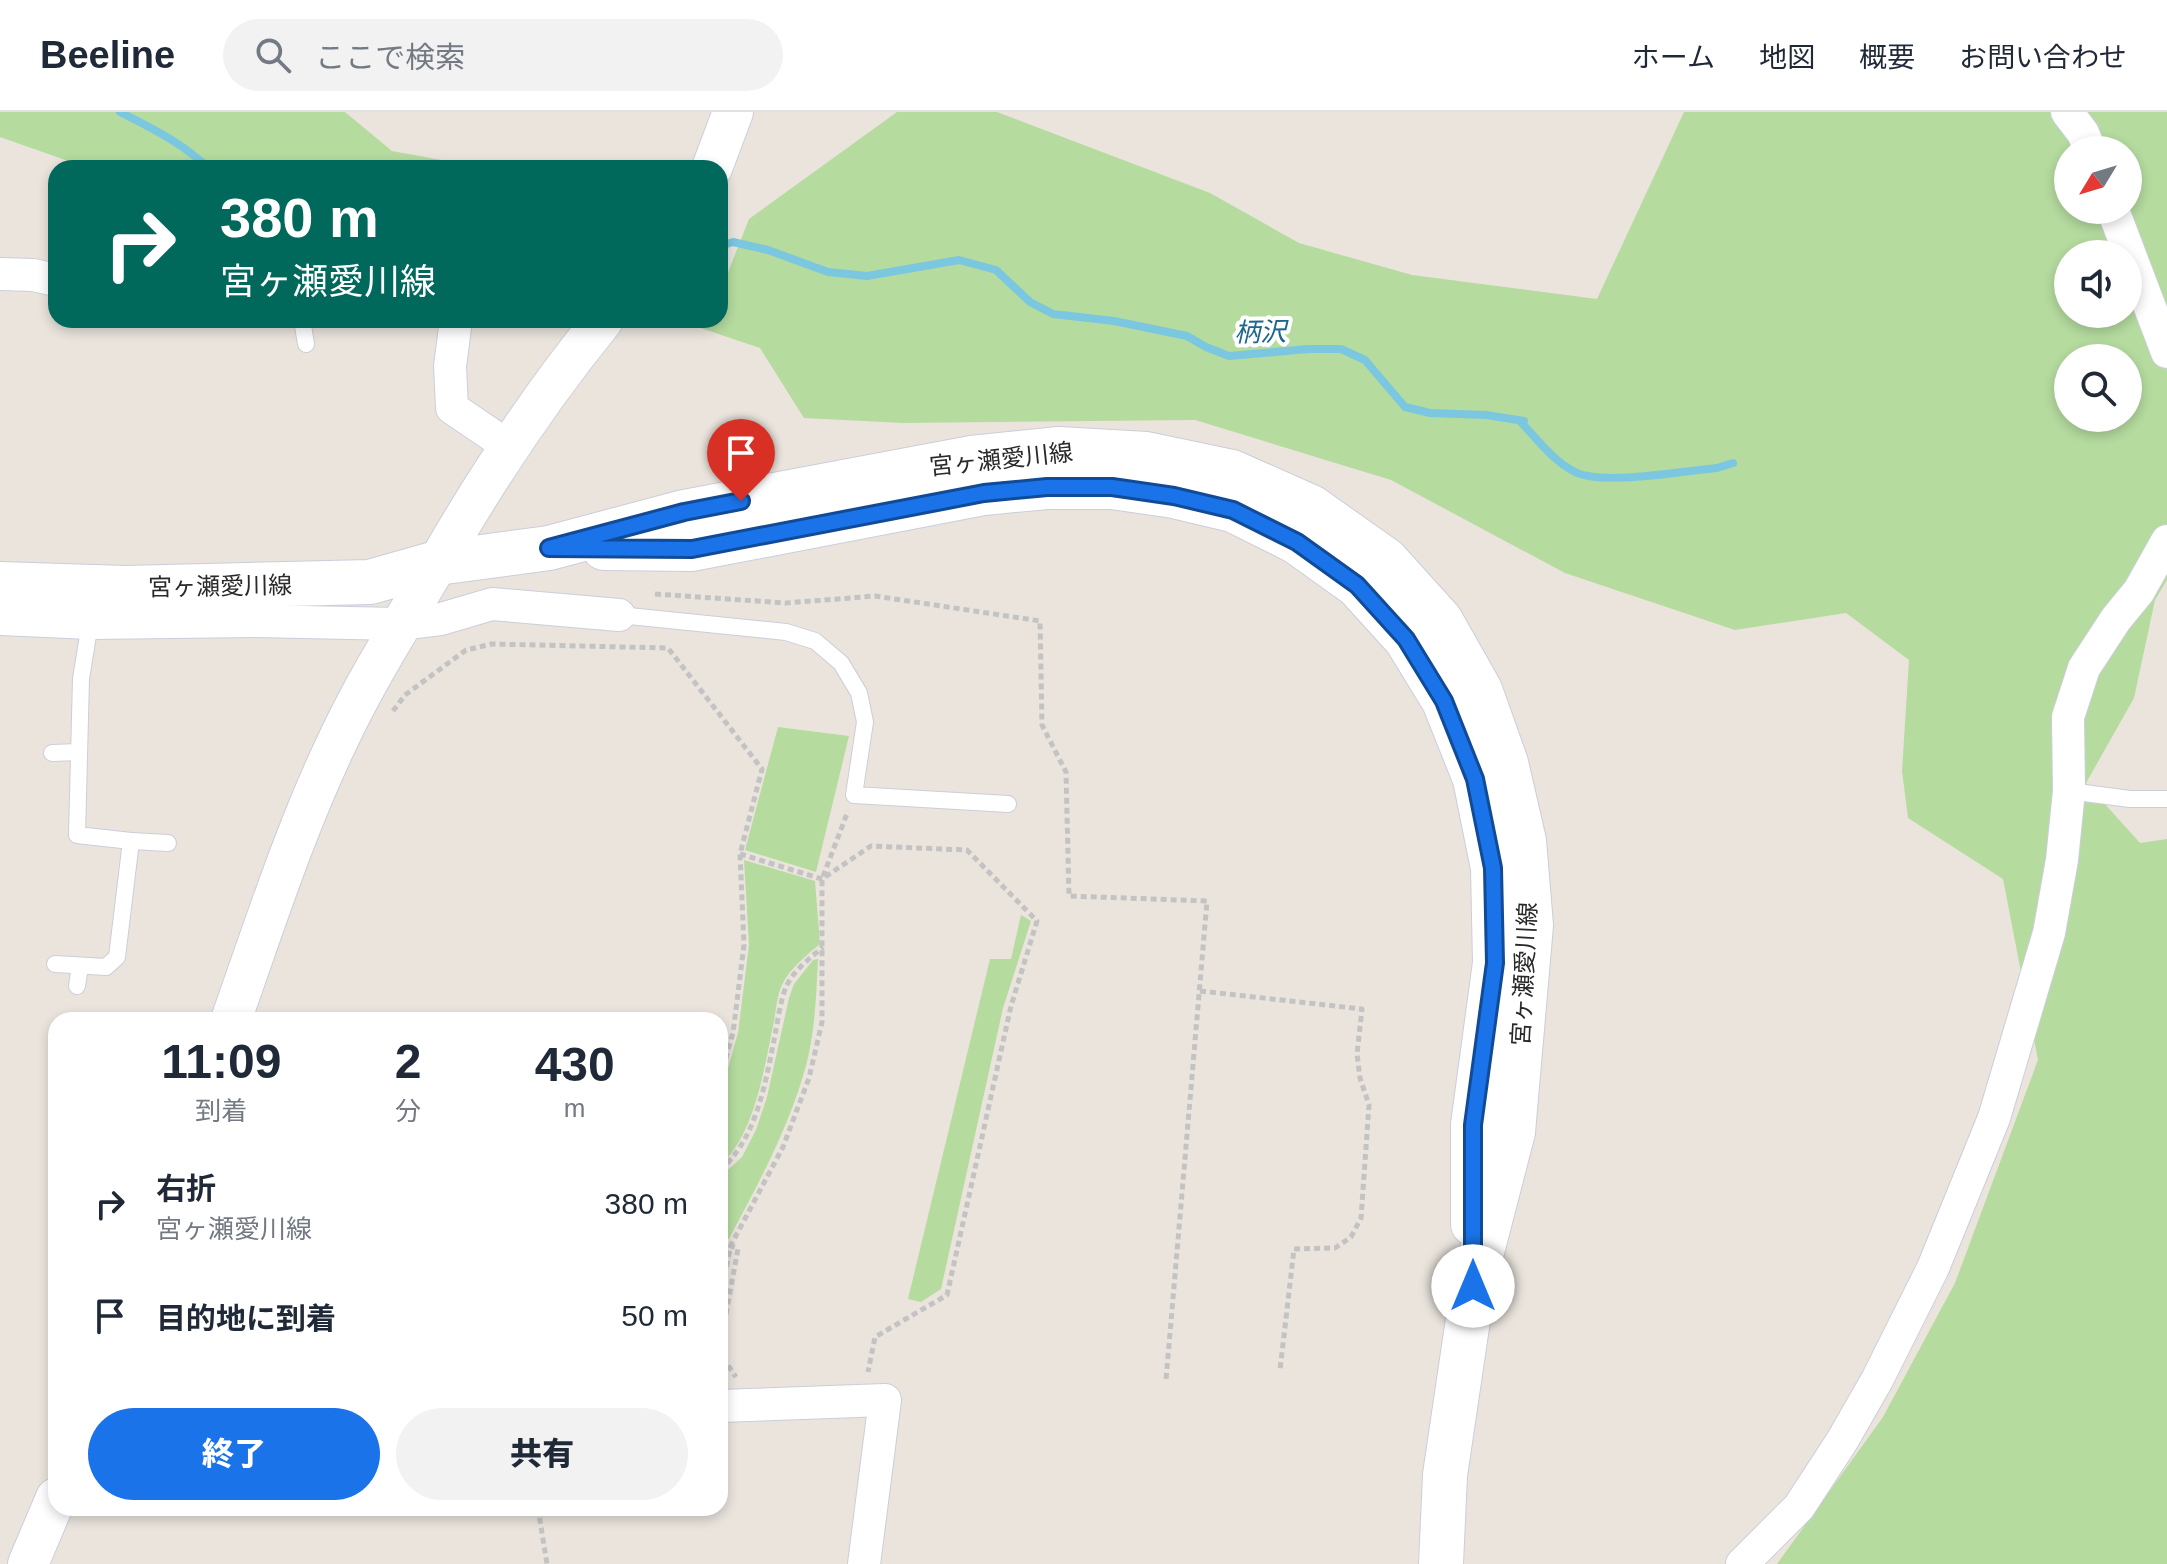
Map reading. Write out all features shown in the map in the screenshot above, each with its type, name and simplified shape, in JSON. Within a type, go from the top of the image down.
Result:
[{"type":"main road","name":"宮ヶ瀬愛川線","points":[[0,584],[125,588],[370,582],[437,563],[549,548],[699,509],[971,458],[1059,449],[1146,454],[1232,472],[1311,507],[1386,560],[1441,621],[1480,690],[1506,763],[1524,841],[1531,925],[1513,1132],[1473,1286],[1445,1475],[1441,1564]]},
{"type":"main road","name":"宮ヶ瀬愛川線","points":[[0,558],[134,562],[367,560],[437,563]]},
{"type":"street","points":[[715,160],[733,112]]},
{"type":"street","points":[[2067,112],[2084,136]]},
{"type":"street","points":[[2118,224],[2167,352]]},
{"type":"street","points":[[0,274],[48,278]]},
{"type":"street","points":[[455,328],[450,366],[452,408],[508,446]]},
{"type":"street","points":[[234,1012],[293,844],[340,736],[399,624],[508,446],[597,328]]},
{"type":"street","points":[[1742,1564],[1799,1507],[1842,1441],[1877,1380],[1933,1268],[1994,1118],[2049,933],[2062,860],[2069,791],[2068,717],[2084,668],[2116,619],[2139,591],[2167,541]]},
{"type":"street","points":[[0,619],[90,623],[270,621],[399,624],[441,619],[492,604],[619,615]]},
{"type":"street","points":[[728,1406],[885,1400],[864,1564]]},
{"type":"street","points":[[28,1564],[48,1516]]},
{"type":"lane","points":[[303,328],[306,344]]},
{"type":"lane","points":[[619,615],[786,632],[815,641],[841,663],[859,693],[865,722],[854,795],[1008,804]]},
{"type":"lane","points":[[90,623],[81,679],[77,835],[168,843]]},
{"type":"lane","points":[[52,753],[79,752]]},
{"type":"lane","points":[[2069,791],[2130,799],[2167,799]]},
{"type":"lane","points":[[55,964],[106,967],[117,957],[131,841]]},
{"type":"lane","points":[[77,986],[80,966]]},
{"type":"path","points":[[649,594],[786,603],[875,596],[1040,621],[1042,725],[1066,772],[1069,896],[1207,901],[1166,1380]]},
{"type":"path","points":[[389,719],[405,695],[466,650],[492,644],[668,648],[762,769],[740,854],[744,945],[728,1051]]},
{"type":"path","points":[[728,1259],[731,1245],[783,1147],[809,1078],[822,1022],[822,879],[854,795]]},
{"type":"path","points":[[822,879],[871,846],[967,850],[1037,921],[1011,1006],[947,1295],[875,1337],[867,1380]]},
{"type":"path","points":[[740,854],[822,879]]},
{"type":"path","points":[[728,1164],[747,1137],[767,1075],[786,986],[803,964],[824,946]]},
{"type":"path","points":[[1200,991],[1362,1009],[1357,1054],[1360,1078],[1369,1105],[1361,1218],[1351,1237],[1335,1248],[1294,1249],[1280,1370]]},
{"type":"path","points":[[728,1244],[738,1249],[728,1304]]},
{"type":"path","points":[[728,1368],[740,1381]]},
{"type":"path","points":[[539,1516],[547,1564]]},
{"type":"green space","points":[[0,112],[345,112],[392,151],[441,160],[65,160],[0,137]]},
{"type":"green space","points":[[897,112],[997,112],[1210,193],[1299,243],[1412,275],[1597,299],[1684,112],[2167,112],[2167,580],[2155,600],[2134,698],[2086,783],[2140,843],[2167,839],[2167,1564],[1777,1564],[1883,1417],[1955,1283],[2038,1060],[2003,879],[1908,818],[1902,771],[1909,660],[1846,613],[1735,630],[1565,573],[1391,480],[1195,420],[903,423],[804,418],[760,348],[701,328],[728,328],[728,272],[749,219]]},
{"type":"green space","points":[[778,727],[849,736],[816,872],[745,850]]},
{"type":"green space","points":[[744,860],[815,881],[820,944],[794,968],[782,985],[757,1098],[742,1136],[728,1156],[728,1068],[738,1033],[749,945]]},
{"type":"green space","points":[[1021,915],[1031,921],[1003,1008],[941,1289],[921,1302],[908,1299],[990,959],[1011,959]]},
{"type":"green space","points":[[818,959],[816,1003],[803,1076],[779,1139],[729,1239],[728,1170],[742,1157],[756,1130],[767,1097],[789,998],[794,984],[813,960]]},
{"type":"waterway","name":"柄沢","points":[[120,112],[155,130],[199,160]]},
{"type":"waterway","name":"柄沢","points":[[728,244],[768,250],[828,272],[867,276],[959,260],[996,270],[1030,302],[1053,314],[1114,321],[1187,336],[1229,356],[1341,349],[1365,360],[1405,407],[1430,413],[1486,415],[1524,421],[1520,421],[1559,462],[1588,476],[1623,478],[1717,468],[1733,463]]},
{"type":"route","points":[[741,501],[684,512],[549,548],[692,549],[984,493],[1047,487],[1112,487],[1174,496],[1233,510],[1297,542],[1357,585],[1406,639],[1444,701],[1475,779],[1493,868],[1495,963],[1473,1125],[1473,1286]]}]
